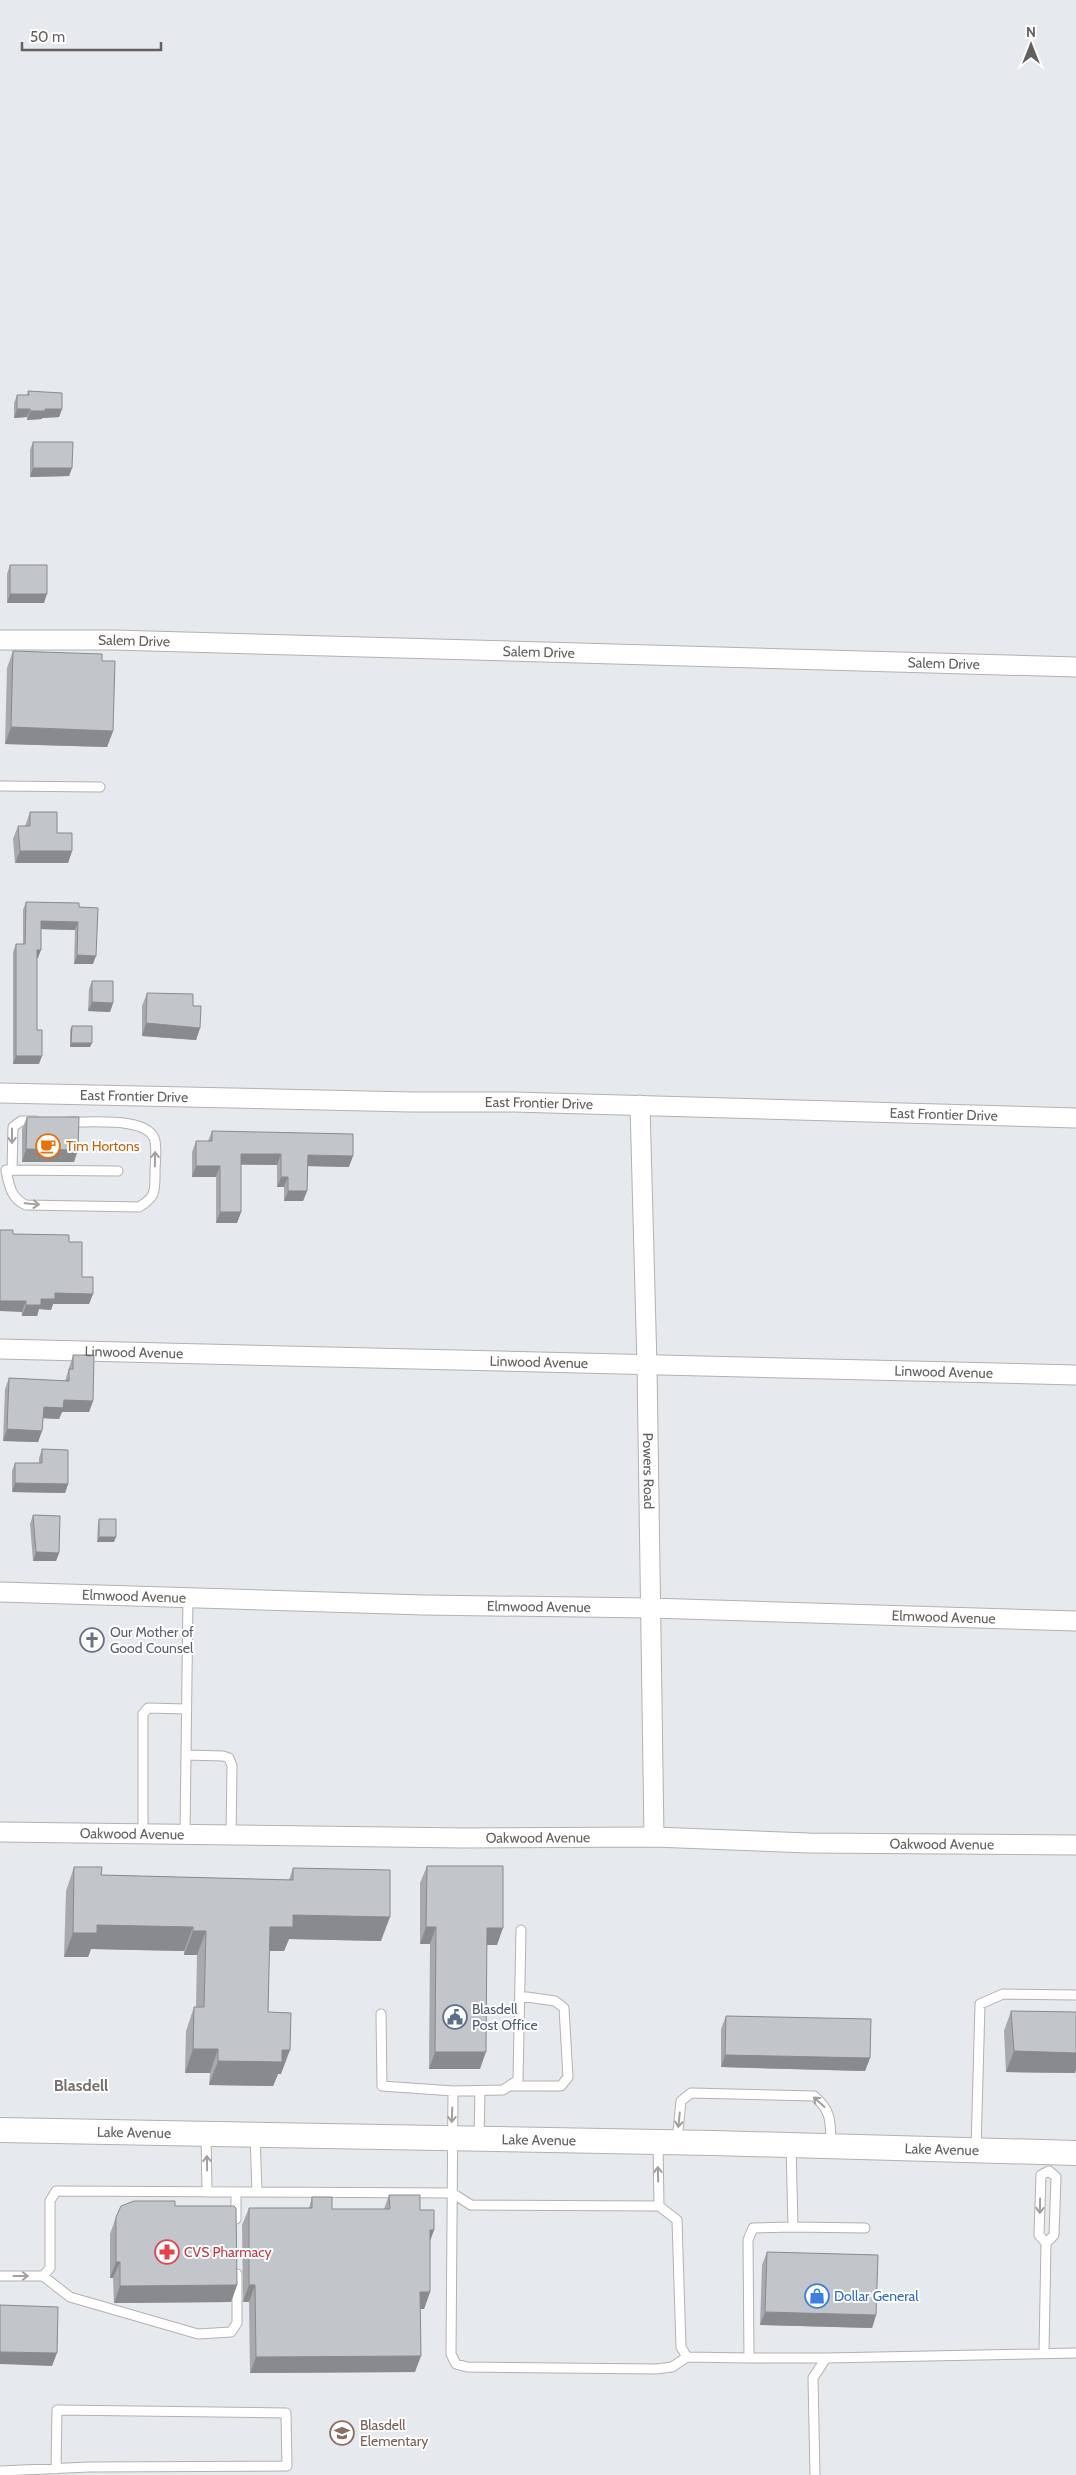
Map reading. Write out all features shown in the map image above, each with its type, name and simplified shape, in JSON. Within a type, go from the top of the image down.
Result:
[{"type":"street","name":"Salem Drive","points":[[0,640],[154,641],[1076,667]]},
{"type":"street","name":"East Frontier Drive","points":[[0,1093],[640,1105],[1076,1118]]},
{"type":"street","name":"Powers Road","points":[[640,1105],[648,1366],[654,1837]]},
{"type":"street","name":"Linwood Avenue","points":[[0,1349],[1076,1375]]},
{"type":"street","name":"Elmwood Avenue","points":[[0,1592],[424,1605],[650,1608],[1076,1621]]},
{"type":"street","name":"Oakwood Avenue","points":[[0,1832],[185,1835],[654,1837],[809,1843],[1076,1845]]},
{"type":"street","name":"Lake Avenue","points":[[0,2130],[976,2150],[1049,2162],[1076,2153]]},
{"type":"lane","points":[[0,786],[100,787]]},
{"type":"lane","points":[[40,1121],[21,1121],[12,1127],[6,1170],[10,1189],[18,1202],[26,1205],[139,1206],[150,1201],[155,1191],[155,1141],[149,1129],[138,1124],[60,1122]]},
{"type":"lane","points":[[6,1170],[118,1171]]},
{"type":"lane","points":[[185,1835],[188,1597]]},
{"type":"lane","points":[[143,1834],[143,1714],[148,1708],[186,1709]]},
{"type":"lane","points":[[186,1755],[223,1756],[229,1758],[232,1766],[231,1835]]},
{"type":"lane","points":[[382,2014],[382,2086],[453,2091],[503,2090],[518,2080],[521,1930]]},
{"type":"lane","points":[[976,2150],[980,2004],[1003,1994],[1076,1995]]},
{"type":"lane","points":[[509,2086],[561,2086],[568,2077],[564,2008],[554,2001],[520,1996]]},
{"type":"lane","points":[[453,2091],[451,2139],[451,2354],[456,2364],[467,2367],[656,2369],[672,2367],[687,2357],[826,2358],[1044,2352],[1076,2353]]},
{"type":"lane","points":[[479,2139],[480,2091]]},
{"type":"lane","points":[[659,2206],[667,2143],[681,2101],[692,2093],[814,2096],[824,2104],[830,2114],[831,2146]]},
{"type":"lane","points":[[206,2134],[207,2192]]},
{"type":"lane","points":[[255,2135],[257,2192]]},
{"type":"lane","points":[[791,2145],[793,2227]]},
{"type":"lane","points":[[1046,2243],[1054,2235],[1056,2177],[1049,2162]]},
{"type":"lane","points":[[1044,2352],[1046,2243],[1039,2234],[1040,2175],[1049,2162]]},
{"type":"lane","points":[[43,2276],[50,2268],[50,2201],[56,2191],[452,2193],[471,2205],[659,2206],[677,2220],[681,2347],[687,2357]]},
{"type":"lane","points":[[236,2192],[236,2230]]},
{"type":"lane","points":[[749,2358],[748,2240],[753,2228],[864,2228]]},
{"type":"lane","points":[[0,2276],[43,2276],[70,2297],[198,2334],[231,2332],[237,2323],[236,2267]]},
{"type":"lane","points":[[815,2475],[813,2378],[826,2358]]},
{"type":"lane","points":[[0,2471],[287,2471],[286,2412],[57,2410],[56,2470]]},
{"type":"building","points":[[28,391],[62,393],[62,409],[30,411],[30,409],[17,409],[17,395],[29,395]]},
{"type":"building","points":[[33,442],[73,442],[72,468],[33,468]]},
{"type":"building","points":[[10,565],[47,565],[47,594],[10,594]]},
{"type":"building","points":[[13,651],[102,654],[102,661],[115,661],[113,731],[11,727]]},
{"type":"building","points":[[30,812],[57,812],[57,833],[72,833],[72,851],[20,851],[18,826],[30,826]]},
{"type":"building","points":[[26,902],[79,903],[79,907],[98,908],[96,956],[77,955],[78,922],[41,921],[41,950],[37,950],[37,1030],[42,1030],[42,1056],[16,1056],[16,944],[25,944]]},
{"type":"building","points":[[92,981],[113,981],[113,1003],[92,1002]]},
{"type":"building","points":[[147,993],[193,994],[193,1006],[201,1006],[200,1028],[146,1023]]},
{"type":"building","points":[[72,1026],[92,1026],[92,1043],[71,1043]]},
{"type":"building","points":[[27,1117],[79,1117],[78,1150],[26,1149]]},
{"type":"building","points":[[212,1131],[353,1134],[353,1156],[308,1155],[307,1191],[288,1191],[288,1177],[281,1177],[281,1154],[241,1154],[241,1212],[220,1212],[220,1166],[196,1166],[196,1141],[212,1141]]},
{"type":"building","points":[[0,1230],[13,1230],[13,1234],[69,1235],[69,1242],[82,1242],[82,1277],[93,1277],[93,1294],[55,1293],[55,1299],[41,1299],[41,1305],[26,1305],[26,1301],[0,1301]]},
{"type":"building","points":[[73,1355],[94,1355],[93,1401],[64,1400],[63,1408],[44,1407],[42,1431],[7,1429],[9,1378],[69,1381],[69,1369],[73,1369]]},
{"type":"building","points":[[42,1449],[68,1450],[68,1484],[15,1483],[15,1463],[42,1463]]},
{"type":"building","points":[[33,1515],[60,1516],[59,1553],[36,1552]]},
{"type":"building","points":[[99,1519],[116,1519],[116,1537],[99,1537]]},
{"type":"building","name":"Blasdell Post Office","points":[[427,1866],[503,1866],[503,1928],[487,1928],[486,2052],[435,2052],[436,1927],[426,1927]]},
{"type":"building","points":[[74,1867],[102,1867],[101,1875],[293,1880],[293,1868],[390,1870],[390,1917],[293,1915],[293,1927],[270,1927],[268,2012],[291,2013],[290,2050],[282,2050],[282,2062],[218,2061],[218,2049],[193,2049],[194,2007],[204,2007],[206,1931],[193,1931],[193,1927],[97,1925],[97,1933],[73,1933]]},
{"type":"building","points":[[1011,2011],[1076,2012],[1076,2053],[1014,2051]]},
{"type":"building","points":[[726,2016],[871,2019],[870,2058],[725,2055]]},
{"type":"building","points":[[389,2195],[420,2195],[420,2210],[434,2210],[434,2230],[430,2230],[430,2292],[420,2292],[421,2356],[256,2357],[255,2285],[249,2285],[249,2208],[312,2208],[312,2197],[332,2197],[332,2209],[390,2209]]},
{"type":"building","name":"CVS Pharmacy","points":[[134,2201],[175,2201],[175,2206],[234,2206],[236,2208],[237,2285],[120,2286],[120,2262],[116,2262],[116,2217],[121,2206]]},
{"type":"building","name":"Dollar General","points":[[767,2252],[878,2255],[876,2315],[765,2312]]},
{"type":"building","points":[[0,2305],[58,2307],[57,2353],[0,2352]]},
{"type":"place","name":"Tim Hortons","points":[[48,1146]]},
{"type":"place","name":"Our Mother of Good Counsel","points":[[92,1640]]},
{"type":"place","name":"Blasdell Post Office","points":[[455,2017]]},
{"type":"place","name":"CVS Pharmacy","points":[[167,2252]]},
{"type":"place","name":"Dollar General","points":[[817,2296]]},
{"type":"place","name":"Blasdell Elementary","points":[[342,2433]]},
{"type":"district","name":"Blasdell","points":[[81,2085]]}]
